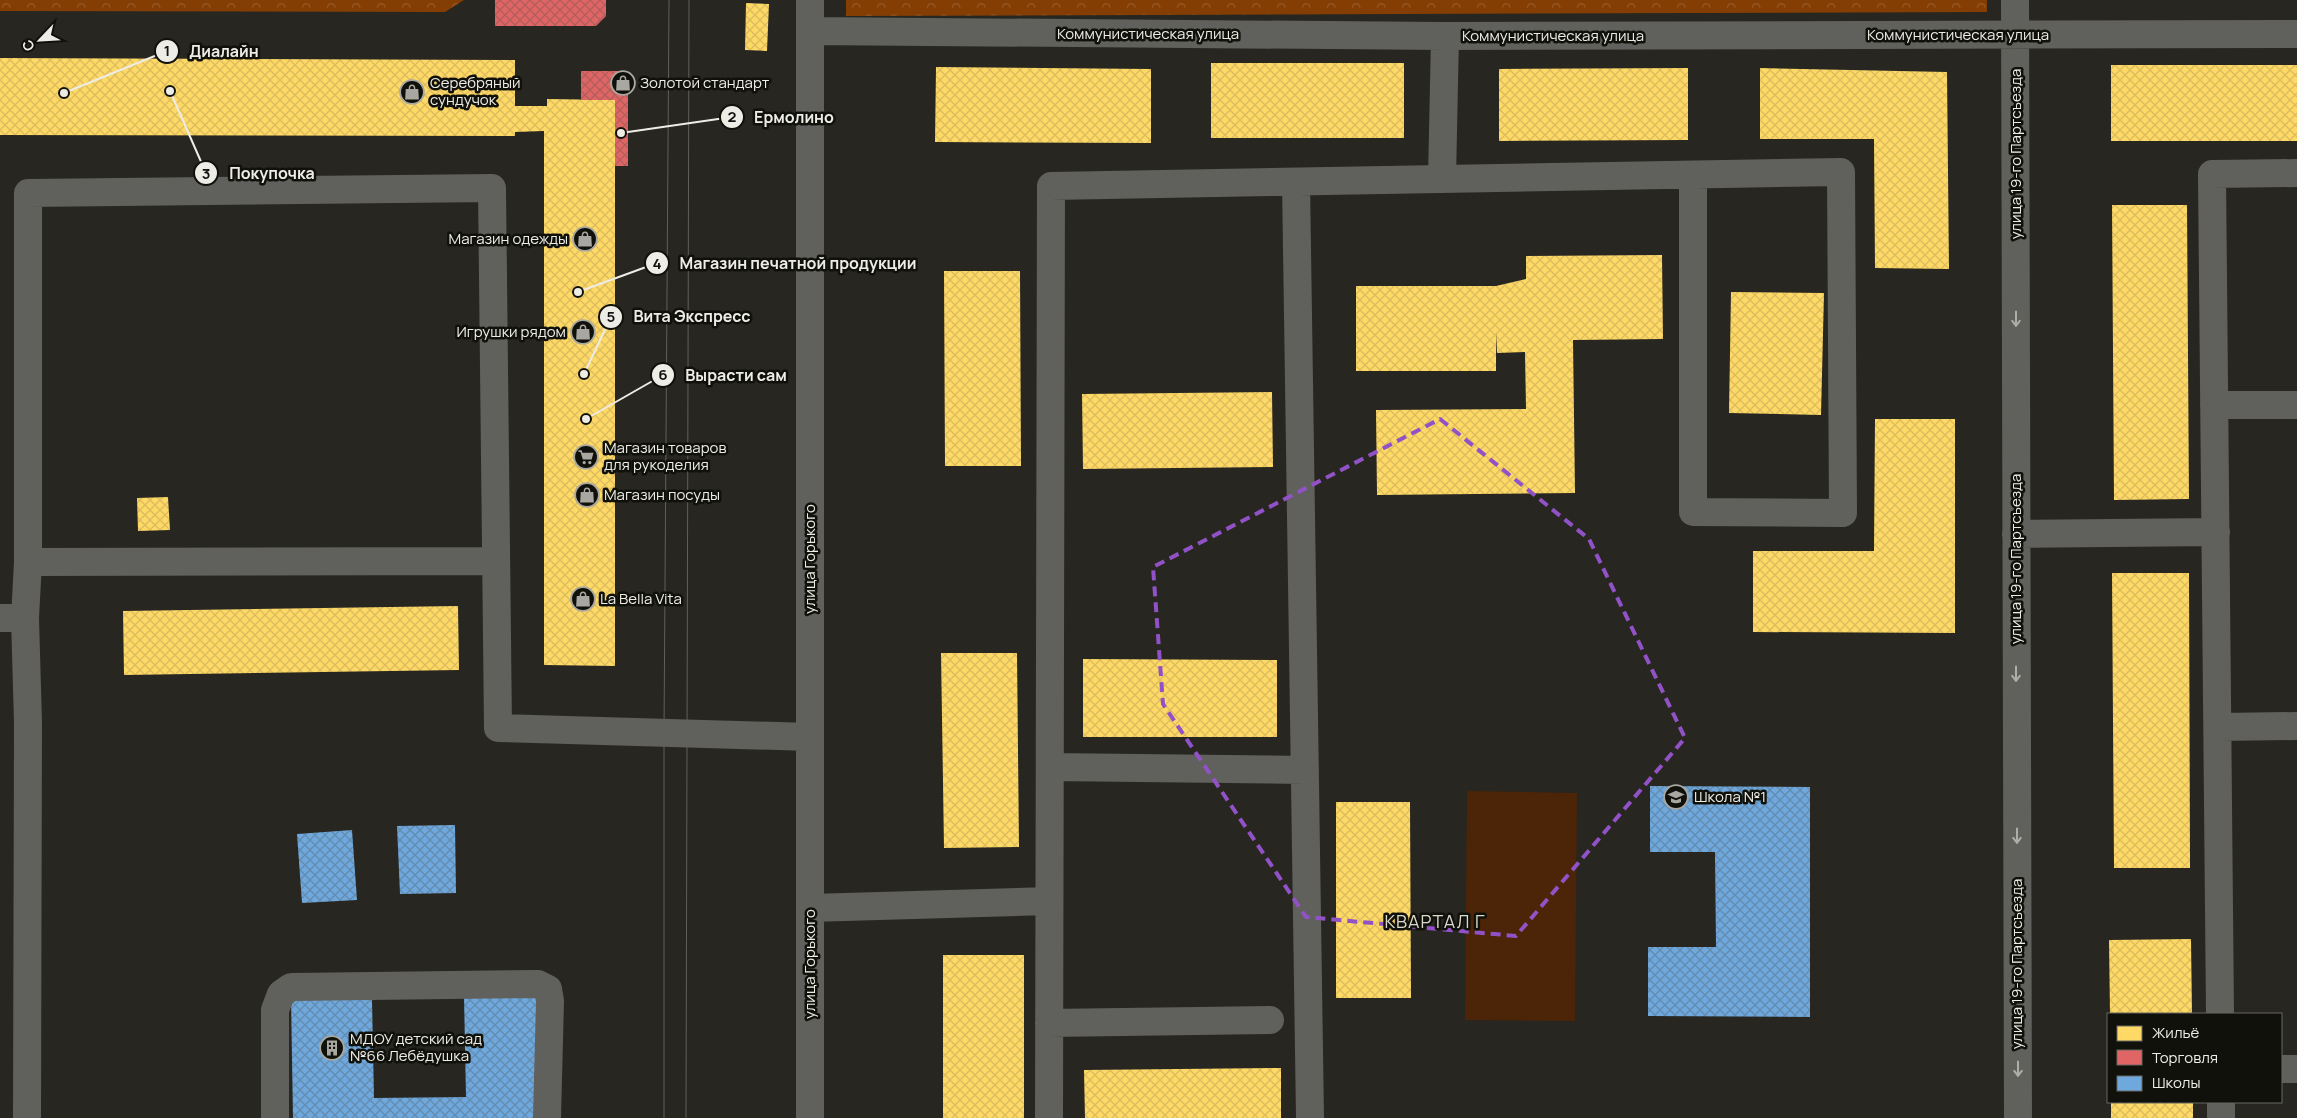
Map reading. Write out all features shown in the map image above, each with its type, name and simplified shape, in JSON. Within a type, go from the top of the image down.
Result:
[{"type":"street","name":"улица Горького","points":[[810,0],[810,1118]]},
{"type":"street","name":"улица 19-го Партсъезда","points":[[2016,0],[2018,1118]]},
{"type":"street","name":"Коммунистическая улица","points":[[810,31],[1445,36],[2297,34]]},
{"type":"street","points":[[1442,179],[1445,36]]},
{"type":"street","points":[[1049,1118],[1051,186],[1841,172],[1843,513],[1693,512],[1692,175]]},
{"type":"street","points":[[2220,1013],[2219,727],[2212,174],[2297,173]]},
{"type":"street","points":[[1296,182],[1310,1118]]},
{"type":"street","points":[[27,1118],[28,724],[12,618],[28,562],[28,193],[492,188],[498,728],[810,737]]},
{"type":"street","points":[[2214,405],[2297,405]]},
{"type":"street","points":[[2016,534],[2216,532]]},
{"type":"street","points":[[28,562],[495,561]]},
{"type":"street","points":[[2219,727],[2297,726]]},
{"type":"street","points":[[1050,767],[1305,770]]},
{"type":"street","points":[[810,908],[1049,901]]},
{"type":"street","points":[[275,1118],[275,1010],[280,994],[291,987],[538,984],[548,989],[550,1001],[547,1118]]},
{"type":"street","points":[[1049,1024],[1270,1020]]},
{"type":"street","points":[[2282,1069],[2297,1068]]},
{"type":"street","points":[[2221,1103],[2221,1118]]},
{"type":"highlighted area","points":[[1440,419],[1589,539],[1685,738],[1516,936],[1306,917],[1163,704],[1153,567]]},
{"type":"shaded area","points":[[1467,791],[1577,793],[1575,1021],[1465,1020]]},
{"type":"green space","points":[[0,0],[464,0],[445,12],[0,11]]},
{"type":"green space","points":[[846,0],[1987,0],[1987,12],[846,16]]},
{"type":"building: Жильё","points":[[746,3],[769,4],[767,51],[745,50]]},
{"type":"building: Жильё","points":[[0,58],[515,60],[515,106],[547,106],[547,99],[615,100],[615,666],[544,665],[544,131],[515,132],[515,136],[0,135]]},
{"type":"building: Жильё","points":[[1211,63],[1404,63],[1404,138],[1211,138]]},
{"type":"building: Жильё","points":[[2111,65],[2297,65],[2297,141],[2111,141]]},
{"type":"building: Жильё","points":[[936,67],[1151,69],[1151,143],[935,142]]},
{"type":"building: Жильё","points":[[1688,68],[1688,140],[1499,141],[1499,69]]},
{"type":"building: Жильё","points":[[1760,68],[1947,72],[1949,269],[1875,268],[1874,139],[1760,139]]},
{"type":"building: Жильё","points":[[2112,205],[2187,205],[2189,499],[2114,500]]},
{"type":"building: Жильё","points":[[1662,255],[1663,339],[1573,340],[1575,493],[1377,495],[1376,410],[1526,409],[1525,352],[1497,353],[1496,332],[1496,371],[1356,371],[1356,286],[1496,286],[1526,279],[1526,256]]},
{"type":"building: Жильё","points":[[944,271],[1020,271],[1021,466],[945,466]]},
{"type":"building: Жильё","points":[[1731,292],[1824,293],[1821,415],[1729,413]]},
{"type":"building: Жильё","points":[[1272,392],[1273,467],[1083,469],[1082,394]]},
{"type":"building: Жильё","points":[[1875,419],[1955,419],[1955,633],[1753,632],[1753,551],[1874,551]]},
{"type":"building: Жильё","points":[[168,497],[170,530],[138,531],[137,498]]},
{"type":"building: Жильё","points":[[2112,573],[2189,573],[2190,868],[2114,868]]},
{"type":"building: Жильё","points":[[458,606],[459,670],[124,675],[123,611]]},
{"type":"building: Жильё","points":[[941,653],[1017,653],[1019,847],[944,848]]},
{"type":"building: Жильё","points":[[1083,659],[1277,660],[1277,737],[1083,737]]},
{"type":"building: Жильё","points":[[1336,802],[1410,802],[1411,998],[1336,998]]},
{"type":"building: Жильё","points":[[2191,939],[2192,1013],[2110,1013],[2109,940]]},
{"type":"building: Жильё","points":[[943,955],[1024,955],[1024,1118],[943,1118]]},
{"type":"building: Жильё","points":[[1281,1068],[1281,1118],[1085,1118],[1084,1070]]},
{"type":"building: Жильё","points":[[2111,1103],[2193,1103],[2193,1118],[2111,1118]]},
{"type":"building: Торговля","points":[[495,0],[606,0],[606,16],[596,26],[495,26]]},
{"type":"building: Торговля","points":[[581,71],[628,71],[628,166],[615,166],[615,100],[581,100]]},
{"type":"building: Школы","points":[[1650,786],[1810,787],[1810,1017],[1648,1016],[1648,947],[1716,947],[1715,852],[1650,852]]},
{"type":"building: Школы","points":[[455,825],[456,893],[400,894],[397,826]]},
{"type":"building: Школы","points":[[352,830],[357,900],[302,903],[297,834]]},
{"type":"building: Школы","name":"МДОУ детский сад №66 Лебёдушка","points":[[538,994],[540,1118],[293,1118],[291,999],[372,999],[374,1098],[466,1097],[464,995]]},
{"type":"tram line","points":[[664,1118],[664,733],[669,0]]},
{"type":"tram line","points":[[686,1118],[689,0]]},
{"type":"place","name":"Золотой стандарт","points":[[623,83]]},
{"type":"place","name":"Покупочка","points":[[170,91]]},
{"type":"place","name":"Серебряный сундучок","points":[[412,92]]},
{"type":"place","name":"Диалайн","points":[[64,93]]},
{"type":"place","name":"Ермолино","points":[[621,133]]},
{"type":"place","name":"Магазин одежды","points":[[585,239]]},
{"type":"place","name":"Магазин печатной продукции","points":[[578,292]]},
{"type":"place","name":"Игрушки рядом","points":[[583,332]]},
{"type":"place","name":"Вита Экспресс","points":[[584,374]]},
{"type":"place","name":"Вырасти сам","points":[[586,419]]},
{"type":"place","name":"Магазин товаров для рукоделия","points":[[586,457]]},
{"type":"place","name":"Магазин посуды","points":[[587,495]]},
{"type":"place","name":"La Bella Vita","points":[[583,599]]},
{"type":"place","name":"Школа №1","points":[[1676,797]]},
{"type":"place","name":"МДОУ детский сад №66 Лебёдушка","points":[[332,1048]]},
{"type":"district","name":"КВАРТАЛ Г","points":[[1435,922]]}]
